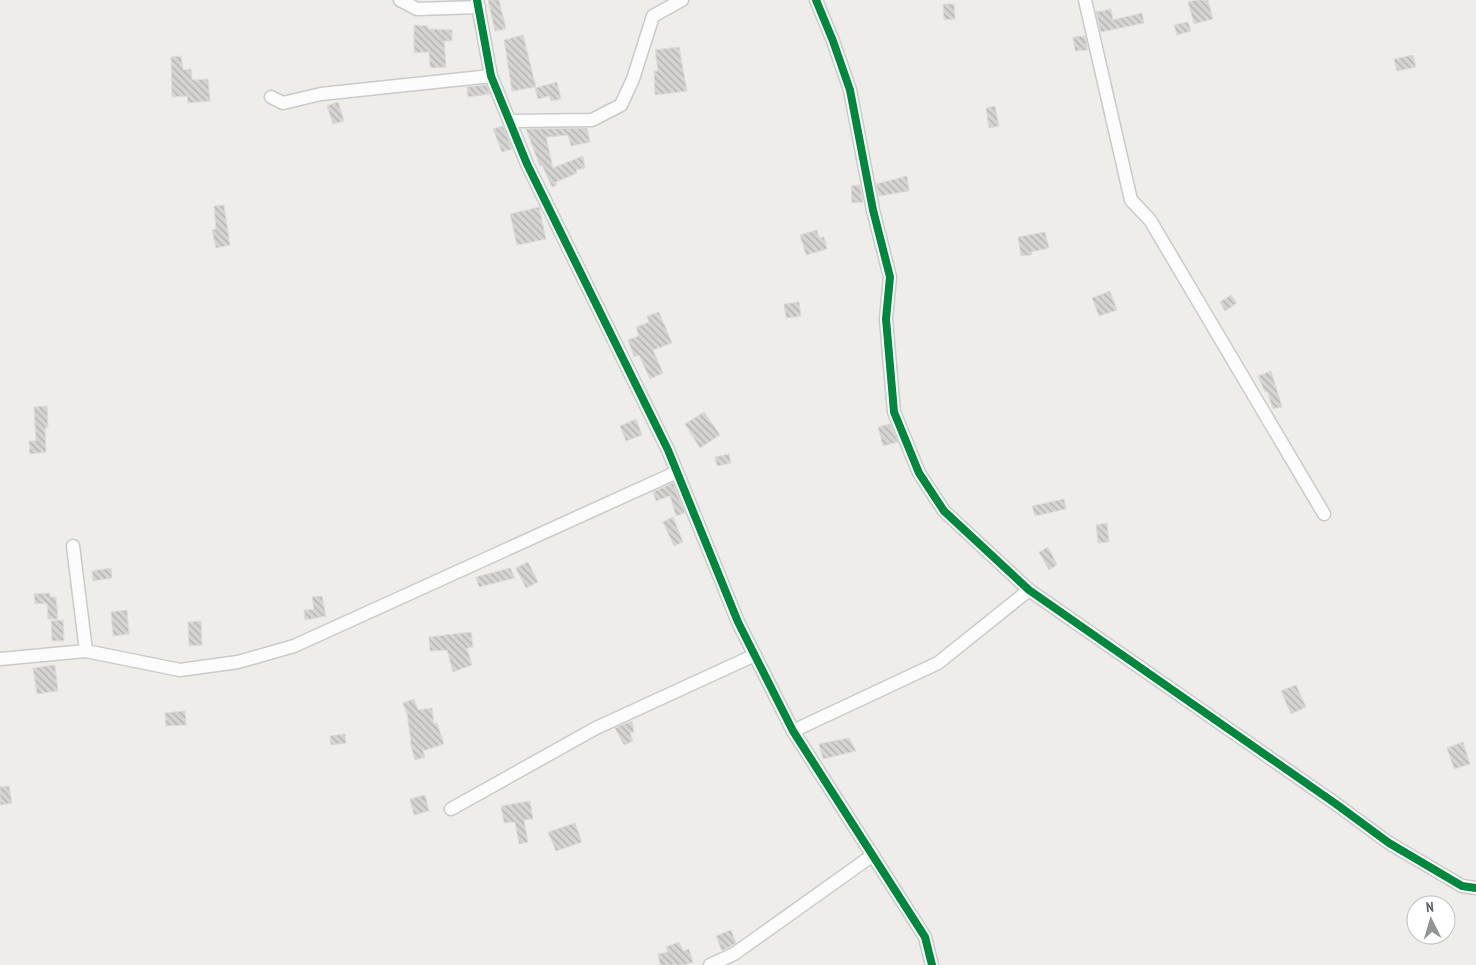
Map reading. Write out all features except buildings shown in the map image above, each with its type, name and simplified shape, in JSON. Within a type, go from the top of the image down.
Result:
[{"type":"street","points":[[400,0],[417,10],[478,4],[492,76],[527,164],[677,472],[738,622],[793,731],[925,937],[932,965]]},
{"type":"street","points":[[511,122],[592,120],[621,105],[633,80],[653,16],[682,0]]},
{"type":"street","points":[[816,0],[850,90],[873,210],[890,277],[886,319],[894,412],[919,472],[944,511],[1029,590],[1336,804],[1366,828],[1462,886],[1476,888]]},
{"type":"street","points":[[1084,0],[1131,200],[1150,220],[1324,514]]},
{"type":"street","points":[[271,97],[283,103],[321,94],[492,76]]},
{"type":"street","points":[[0,659],[86,651],[180,670],[238,662],[294,646],[677,472]]},
{"type":"street","points":[[73,546],[86,651]]},
{"type":"street","points":[[793,731],[938,663],[1029,590]]},
{"type":"street","points":[[451,809],[596,728],[755,655]]},
{"type":"street","points":[[710,965],[734,954],[872,855]]},
{"type":"cycle path","points":[[477,0],[491,76],[527,164],[668,450],[738,622],[793,731],[925,937],[932,965]]},
{"type":"cycle path","points":[[816,0],[850,90],[873,210],[890,277],[886,319],[894,412],[919,473],[944,511],[1029,590],[1389,843],[1462,886],[1476,888]]}]
